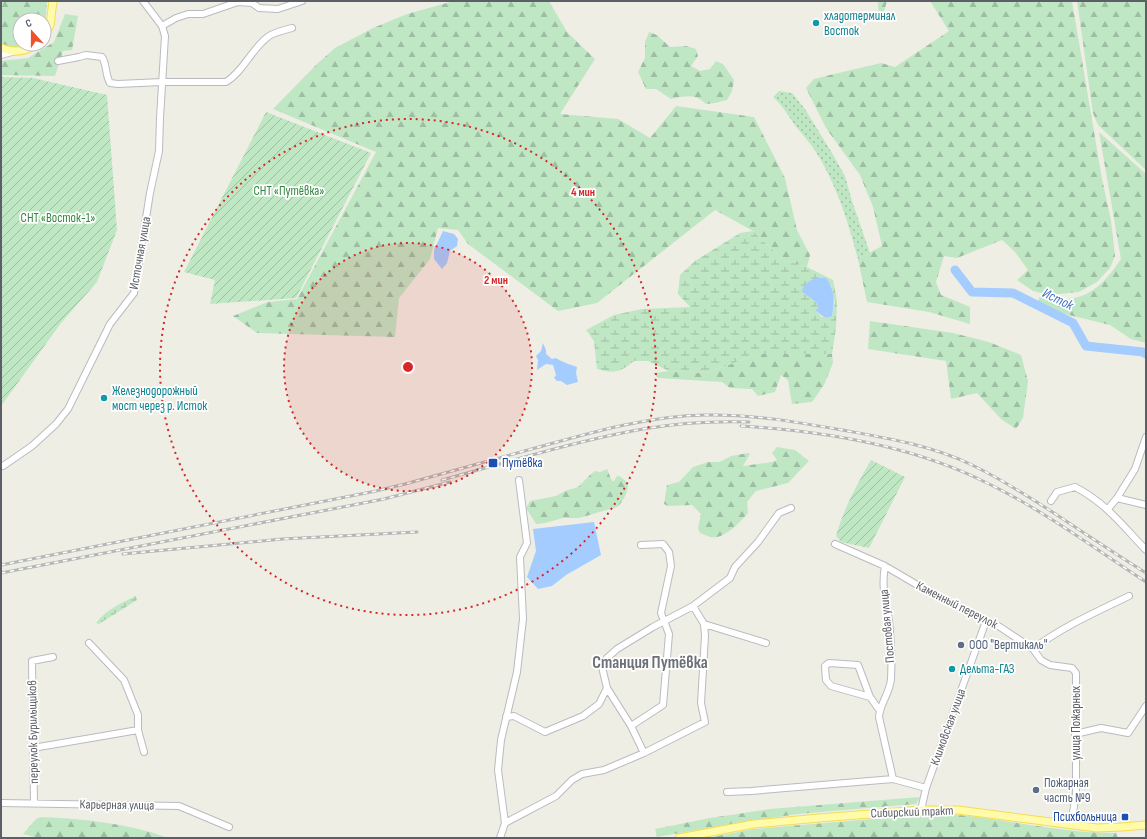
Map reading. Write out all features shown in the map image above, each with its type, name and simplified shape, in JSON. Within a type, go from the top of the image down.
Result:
[{"type":"main road","points":[[52,12],[53,1]]},
{"type":"main road","points":[[1,48],[12,52]]},
{"type":"main road","name":"Сибирский тракт","points":[[679,838],[754,824],[922,810],[958,810],[1103,828],[1146,825]]},
{"type":"street","points":[[143,1],[161,24],[188,14],[203,14],[238,2],[252,3],[259,8],[278,8],[302,1]]},
{"type":"street","name":"Источная улица","points":[[3,466],[32,446],[56,424],[68,409],[110,324],[134,293],[150,193],[159,151],[165,36],[161,24]]},
{"type":"street","points":[[58,61],[86,55],[102,57],[110,83],[118,84],[226,82],[233,78],[258,46],[270,36],[292,28]]},
{"type":"street","points":[[1,55],[12,52]]},
{"type":"street","points":[[1108,509],[1117,498],[1134,469],[1146,437]]},
{"type":"street","points":[[500,838],[505,824],[498,770],[501,740],[517,672],[523,619],[520,557],[527,543],[519,480]]},
{"type":"street","points":[[1051,501],[1057,492],[1075,487],[1091,495],[1108,509],[1146,550]]},
{"type":"street","points":[[1117,498],[1146,506]]},
{"type":"street","points":[[644,754],[631,726],[607,688],[602,667],[607,658],[636,636],[693,606],[730,578],[735,567],[758,542],[779,513],[792,508]]},
{"type":"street","points":[[631,726],[663,705],[669,634],[661,613],[671,566],[669,552],[663,544],[641,545]]},
{"type":"street","name":"Каменный переулок","points":[[836,544],[885,566],[931,593],[986,622],[1000,627],[1033,649],[1041,660],[1050,665],[1074,669]]},
{"type":"street","name":"Постовая улица","points":[[885,566],[883,583],[890,633],[891,678],[890,686],[880,711],[881,729],[893,779]]},
{"type":"street","points":[[1033,649],[1066,627],[1129,596]]},
{"type":"street","points":[[505,824],[556,796],[572,780],[582,774],[604,770],[644,754],[705,722],[701,703],[705,636],[704,624],[693,606]]},
{"type":"street","name":"Климовская улица","points":[[922,810],[926,788],[986,622]]},
{"type":"street","points":[[704,624],[766,643]]},
{"type":"street","points":[[89,643],[124,680],[138,715],[138,730],[144,752]]},
{"type":"street","name":"переулок Бурильщиков","points":[[34,803],[32,661],[53,657]]},
{"type":"street","points":[[870,697],[831,686],[826,680],[825,666],[829,663],[858,665],[870,697],[880,711]]},
{"type":"street","name":"улица Пожарных","points":[[1071,825],[1076,793],[1076,673],[1074,669]]},
{"type":"street","points":[[506,717],[514,716],[546,732],[584,716],[599,704],[607,688]]},
{"type":"street","points":[[1075,734],[1101,728],[1128,733],[1146,706]]},
{"type":"street","points":[[33,748],[138,730]]},
{"type":"street","points":[[727,792],[893,779],[926,788]]},
{"type":"street","name":"Карьерная улица","points":[[1,804],[34,803],[179,806],[229,827]]},
{"type":"green space","points":[[1,1],[47,1],[46,12],[12,12],[12,48],[1,43]]},
{"type":"green space","points":[[454,1],[549,1],[567,32],[595,59],[560,114],[618,119],[650,138],[676,106],[754,117],[785,178],[797,230],[810,255],[807,267],[783,260],[753,231],[715,210],[597,303],[558,311],[468,244],[458,230],[438,228],[430,259],[399,298],[395,337],[257,333],[233,316],[268,302],[297,299],[376,152],[273,109],[317,64],[335,48],[373,28],[407,14]]},
{"type":"green space","points":[[878,1],[887,1],[882,18],[879,22]]},
{"type":"green space","points":[[930,1],[1072,1],[1102,179],[1111,220],[1115,256],[1110,268],[1097,282],[1079,292],[1050,295],[1033,291],[1017,280],[1028,270],[1015,252],[1002,240],[957,258],[944,256],[936,282],[941,295],[970,307],[970,324],[929,312],[867,302],[858,259],[882,246],[873,207],[860,175],[826,128],[806,88],[814,79],[830,75],[881,63],[895,67],[949,31]]},
{"type":"green space","points":[[1077,1],[1146,1],[1146,170],[1098,125],[1093,113]]},
{"type":"green space","points":[[65,14],[78,16],[72,50],[63,51],[55,76],[1,75],[1,61],[28,58],[38,52],[52,52],[52,43],[54,42]]},
{"type":"green space","points":[[649,32],[657,35],[670,47],[686,46],[696,49],[698,56],[691,66],[700,71],[710,69],[716,61],[723,64],[734,80],[732,91],[727,100],[706,104],[698,98],[690,96],[671,99],[656,89],[646,89],[638,72],[645,58],[645,42]]},
{"type":"green space","name":"СНТ «Восток-1»","points":[[1,77],[33,78],[107,95],[117,230],[97,282],[61,323],[1,406]]},
{"type":"green space","points":[[779,91],[792,93],[805,109],[845,176],[870,253],[858,259],[850,231],[829,175],[814,149],[777,100],[773,97]]},
{"type":"green space","name":"СНТ «Путёвка»","points":[[266,112],[371,153],[296,298],[210,304],[215,280],[184,272]]},
{"type":"green space","points":[[1099,132],[1146,174],[1146,343],[1131,339],[1110,325],[1036,307],[1040,296],[1062,299],[1081,296],[1089,292],[1104,281],[1121,259]]},
{"type":"green space","points":[[753,231],[783,260],[807,267],[833,280],[837,301],[836,328],[832,354],[759,354],[706,373],[669,371],[648,361],[634,361],[625,368],[613,372],[597,369],[594,341],[586,330],[614,315],[642,309],[690,307],[678,294],[680,275],[695,261],[740,233]],"holes":[[[831,285],[835,303],[832,316],[822,317],[815,310],[818,308],[816,302],[802,292]]]},
{"type":"green space","points":[[870,321],[953,333],[989,342],[1021,355],[1028,381],[1023,418],[1016,429],[1001,419],[977,393],[951,399],[946,361],[868,349]]},
{"type":"green space","points":[[759,354],[832,354],[833,363],[824,385],[812,402],[792,404],[788,380],[781,375],[775,392],[758,396],[752,389],[730,388],[722,382],[658,378],[654,373],[669,371],[706,373]]},
{"type":"green space","points":[[777,447],[795,450],[809,461],[788,483],[756,491],[747,502],[748,513],[736,526],[721,536],[710,537],[700,533],[698,528],[701,514],[692,505],[668,506],[664,504],[667,485],[679,482],[693,467],[708,462],[720,462],[731,456],[748,453],[750,454],[743,466],[772,462],[777,460],[772,453]]},
{"type":"green space","points":[[871,460],[905,477],[869,548],[841,542],[836,536],[851,497]]},
{"type":"green space","points":[[607,469],[612,481],[619,476],[626,482],[628,487],[625,496],[617,507],[579,518],[563,518],[536,524],[526,508],[530,501],[556,496],[565,491],[578,487],[595,471],[600,472]]},
{"type":"green space","points":[[136,596],[137,600],[99,624],[96,623],[110,610]]},
{"type":"green space","points":[[920,797],[916,804],[798,814],[657,837],[655,829],[710,818],[770,809]]},
{"type":"green space","points":[[921,815],[958,815],[1057,829],[1116,833],[1118,838],[707,838],[754,829]]},
{"type":"green space","points":[[41,817],[122,825],[168,838],[39,838],[23,834],[36,819]]},
{"type":"water","points":[[443,231],[454,234],[458,239],[457,246],[450,251],[447,263],[442,269],[434,259],[434,250]]},
{"type":"water","points":[[816,278],[826,278],[831,287],[834,296],[832,316],[823,316],[815,310],[818,308],[816,302],[802,292],[805,285]]},
{"type":"water","points":[[543,343],[546,354],[552,359],[556,358],[577,367],[576,373],[578,382],[567,385],[561,381],[557,381],[554,378],[556,375],[553,365],[546,364],[537,370],[538,360],[536,356],[541,351]]},
{"type":"water","points":[[594,522],[601,555],[566,575],[552,586],[538,589],[527,577],[536,551],[533,529]]},
{"type":"waterway","name":"Исток","points":[[955,270],[972,292],[1013,293],[1073,323],[1086,346],[1143,352],[1146,354]]},
{"type":"railway","points":[[1,565],[376,491],[621,426],[663,418],[722,415],[774,419],[808,424],[892,439],[941,452],[984,471],[1020,492],[1146,573]]},
{"type":"railway","points":[[442,480],[567,446],[643,429],[696,423],[749,422]]},
{"type":"railway","points":[[741,426],[772,428],[836,436],[867,442],[929,459],[958,470],[987,483],[1028,505],[1146,582]]},
{"type":"railway","points":[[1,573],[384,499],[450,482]]},
{"type":"railway","points":[[123,554],[282,539],[417,532]]},
{"type":"place","name":"хладотерминал Восток","points":[[816,23]]},
{"type":"place","name":"Железнодорожный мост через р. Исток","points":[[104,398]]},
{"type":"place","name":"Путёвка","points":[[493,463]]},
{"type":"place","name":"ООО \"Вертикаль\"","points":[[961,645]]},
{"type":"place","name":"Дельта-ГАЗ","points":[[952,669]]},
{"type":"place","name":"Пожарная часть №9","points":[[1036,790]]},
{"type":"place","name":"Психбольница","points":[[1125,817]]},
{"type":"district","name":"Станция Путёвка","points":[[650,663]]}]
